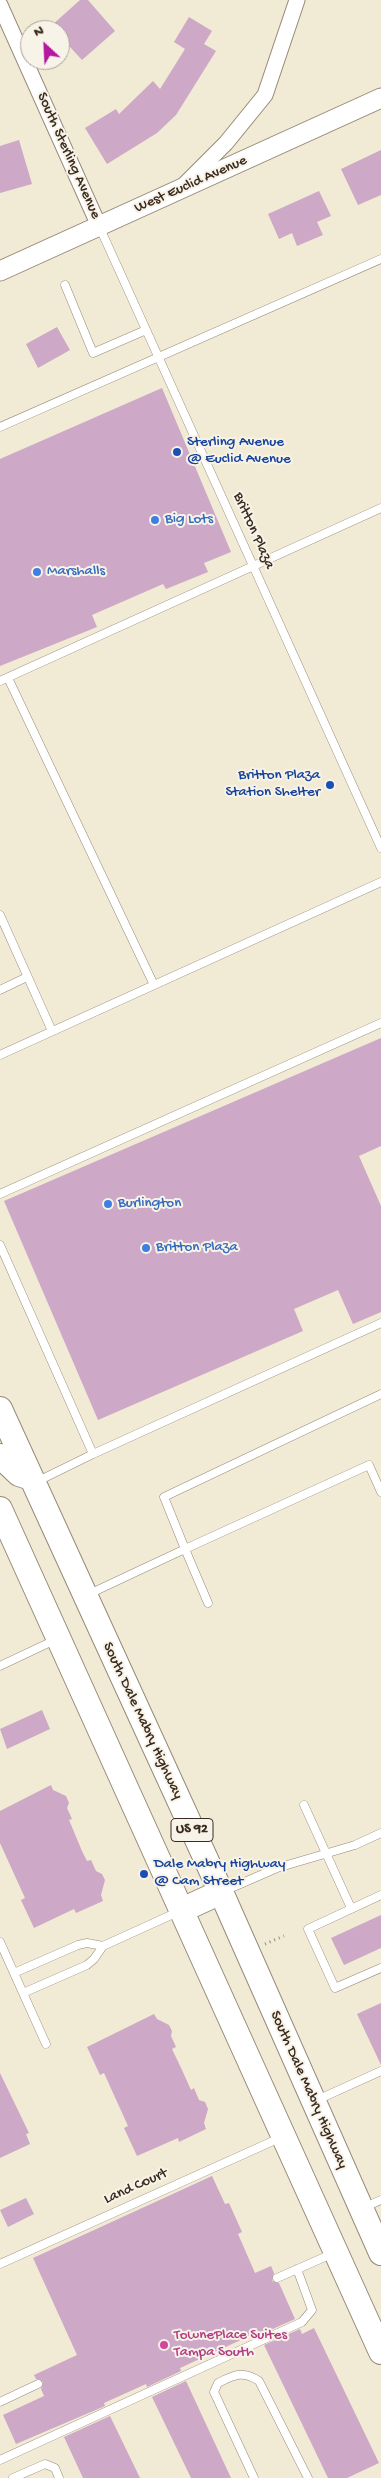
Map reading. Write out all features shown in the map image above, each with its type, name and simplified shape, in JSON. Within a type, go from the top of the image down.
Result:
[{"type":"main road","name":"South Dale Mabry Highway","points":[[0,1409],[220,1892],[313,2102],[371,2204],[381,2252]]},
{"type":"main road","points":[[0,1456],[19,1474],[32,1481]]},
{"type":"main road","name":"US 92","points":[[0,1509],[381,2352]]},
{"type":"main road","points":[[182,1910],[220,1892]]},
{"type":"main road","points":[[356,2296],[381,2331]]},
{"type":"street","points":[[178,190],[226,143],[265,95],[297,0]]},
{"type":"street","name":"South Sterling Avenue","points":[[0,5],[99,226]]},
{"type":"street","name":"West Euclid Avenue","points":[[3,268],[381,98]]},
{"type":"lane","name":"Britton Plaza","points":[[99,226],[381,848]]},
{"type":"lane","points":[[0,428],[103,380],[160,359],[381,259]]},
{"type":"lane","points":[[65,285],[93,353],[146,330]]},
{"type":"lane","points":[[154,985],[4,680],[381,508]]},
{"type":"lane","points":[[0,1055],[381,882]]},
{"type":"lane","points":[[0,915],[52,1031]]},
{"type":"lane","points":[[0,990],[27,977]]},
{"type":"lane","points":[[0,1194],[381,1023]]},
{"type":"lane","points":[[0,1245],[93,1454]]},
{"type":"lane","points":[[32,1481],[381,1323]]},
{"type":"lane","points":[[208,1603],[164,1496],[381,1394]]},
{"type":"lane","points":[[84,1595],[369,1466],[381,1492]]},
{"type":"lane","points":[[0,1666],[58,1638]]},
{"type":"lane","points":[[304,1804],[351,1908]]},
{"type":"lane","points":[[220,1892],[277,1868],[355,1844],[381,1833]]},
{"type":"lane","points":[[381,1895],[308,1929],[335,1988],[381,1968]]},
{"type":"lane","points":[[23,1993],[87,1964],[94,1959],[103,1946],[182,1910]]},
{"type":"lane","points":[[0,1942],[46,2044]]},
{"type":"lane","points":[[14,1973],[78,1945],[87,1943],[103,1946]]},
{"type":"lane","points":[[313,2102],[381,2071]]},
{"type":"lane","name":"Land Court","points":[[0,2264],[284,2136]]},
{"type":"lane","points":[[277,2278],[336,2252]]},
{"type":"lane","points":[[0,2460],[302,2322],[312,2310],[298,2269]]},
{"type":"lane","points":[[254,2478],[214,2392],[218,2383],[234,2375],[249,2374],[259,2381],[308,2478]]},
{"type":"lane","points":[[0,2402],[38,2384]]},
{"type":"lane","points":[[13,2478],[45,2464],[55,2468],[59,2478]]},
{"type":"path","points":[[265,1945],[284,1936]]},
{"type":"building","points":[[80,0],[88,0],[115,31],[82,60],[70,47],[70,20],[58,20]]},
{"type":"building","points":[[189,17],[212,31],[204,44],[216,51],[176,115],[157,133],[107,164],[85,128],[116,109],[119,114],[153,81],[160,89],[185,49],[174,42]]},
{"type":"building","points":[[19,140],[32,184],[0,193],[0,146]]},
{"type":"building","points":[[381,150],[381,195],[358,205],[341,169]]},
{"type":"building","points":[[319,191],[331,216],[317,222],[323,235],[297,246],[292,233],[279,239],[268,214]]},
{"type":"building","points":[[57,327],[70,350],[38,368],[26,344]]},
{"type":"building","points":[[162,388],[231,552],[204,563],[208,572],[166,589],[163,584],[92,615],[97,627],[0,666],[0,459]]},
{"type":"building","name":"Britton Plaza","points":[[381,1038],[381,1146],[359,1156],[381,1206],[381,1312],[353,1324],[338,1290],[294,1309],[303,1331],[98,1420],[4,1201]]},
{"type":"building","points":[[42,1710],[50,1729],[7,1749],[0,1729]]},
{"type":"building","points":[[51,1785],[53,1790],[66,1796],[69,1803],[67,1808],[72,1819],[69,1820],[82,1851],[87,1861],[91,1860],[96,1871],[102,1874],[105,1880],[101,1895],[103,1901],[76,1913],[74,1909],[34,1928],[21,1900],[25,1898],[0,1843],[0,1811]]},
{"type":"building","points":[[381,1915],[381,1948],[344,1965],[331,1938]]},
{"type":"building","points":[[381,2003],[381,2065],[357,2014]]},
{"type":"building","points":[[154,2014],[157,2019],[169,2025],[176,2047],[172,2049],[191,2090],[194,2088],[199,2100],[205,2102],[208,2109],[204,2123],[206,2129],[179,2142],[178,2138],[137,2156],[124,2128],[128,2126],[104,2073],[100,2075],[87,2047]]},
{"type":"building","points":[[0,2073],[29,2133],[26,2134],[30,2144],[0,2158]]},
{"type":"building","points":[[212,2176],[225,2204],[229,2203],[242,2232],[238,2234],[255,2273],[271,2266],[274,2273],[272,2281],[279,2283],[295,2319],[259,2335],[258,2332],[180,2368],[181,2371],[147,2387],[146,2384],[104,2403],[105,2406],[16,2444],[3,2415],[44,2396],[41,2389],[43,2382],[36,2379],[34,2375],[77,2355],[33,2258]]},
{"type":"building","points":[[26,2198],[34,2214],[8,2227],[0,2210]]},
{"type":"building","points":[[314,2328],[379,2463],[347,2478],[328,2478],[264,2345],[300,2329],[302,2334]]},
{"type":"building","points":[[186,2381],[231,2478],[191,2478],[152,2397]]},
{"type":"building","points":[[110,2416],[140,2478],[83,2478],[64,2437]]},
{"type":"place","name":"Sterling Avenue @ Euclid Avenue","points":[[177,452]]},
{"type":"place","name":"Big Lots","points":[[155,520]]},
{"type":"place","name":"Marshalls","points":[[37,572]]},
{"type":"place","name":"Britton Plaza Station Shelter","points":[[330,785]]},
{"type":"place","name":"Burlington","points":[[108,1204]]},
{"type":"place","name":"Britton Plaza","points":[[146,1248]]},
{"type":"place","name":"Dale Mabry Highway @ Cam Street","points":[[144,1874]]},
{"type":"place","name":"TownePlace Suites Tampa South","points":[[164,2345]]}]
